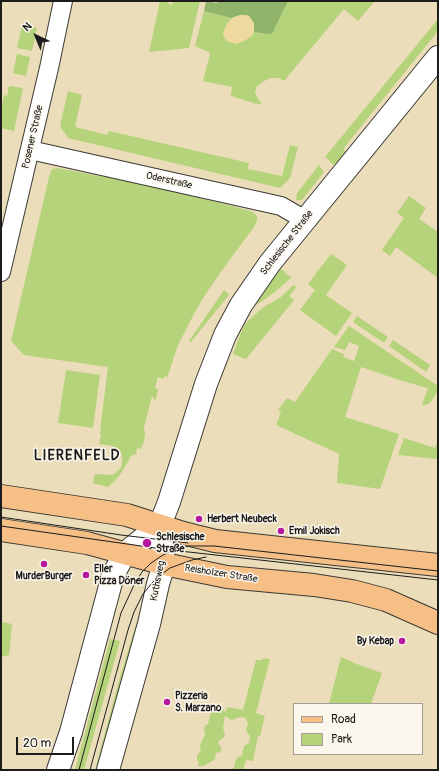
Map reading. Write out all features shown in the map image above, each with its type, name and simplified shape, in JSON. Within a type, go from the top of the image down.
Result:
[{"type":"main road","points":[[1,496],[127,515],[183,533],[214,541],[438,565]]},
{"type":"main road","name":"Reisholzer Straße","points":[[1,530],[87,543],[164,564],[227,577],[314,585],[352,591],[386,600],[438,623]]},
{"type":"street","name":"Posener Straße","points":[[1,272],[49,68],[63,1]]},
{"type":"street","name":"Schlesische Straße","points":[[160,525],[169,502],[206,384],[225,335],[241,305],[270,263],[438,57]]},
{"type":"street","name":"Oderstraße","points":[[30,150],[281,206],[305,220]]},
{"type":"street","points":[[62,766],[113,575],[125,553],[160,525]]},
{"type":"street","name":"Kuthsweg","points":[[108,770],[149,624],[164,564],[160,525]]},
{"type":"green space","points":[[160,1],[167,1],[170,5],[176,1],[200,1],[189,48],[149,52]]},
{"type":"green space","points":[[206,1],[217,3],[218,1],[288,1],[272,34],[267,34],[254,32],[254,29],[237,16],[232,18],[204,11]]},
{"type":"green space","points":[[288,1],[375,1],[358,21],[344,9],[284,81],[279,78],[271,78],[257,86],[255,92],[262,104],[257,104],[231,96],[232,87],[203,81],[210,54],[209,52],[195,46],[204,11],[232,18],[227,24],[236,43],[244,41],[254,32],[267,34],[274,30]]},
{"type":"green space","points":[[438,19],[438,31],[343,149],[346,152],[334,165],[325,157]]},
{"type":"green space","points":[[22,25],[37,28],[32,51],[17,48]]},
{"type":"green space","points":[[17,54],[30,57],[26,76],[13,73]]},
{"type":"green space","points":[[9,86],[23,88],[14,131],[1,128],[1,111],[4,95],[7,96]]},
{"type":"green space","points":[[68,91],[82,95],[75,127],[107,135],[109,131],[249,163],[248,169],[282,176],[290,145],[298,147],[290,178],[280,188],[68,138],[60,126]]},
{"type":"green space","points":[[319,165],[324,172],[302,200],[296,200],[297,193]]},
{"type":"green space","points":[[57,168],[116,178],[161,188],[251,211],[257,217],[254,227],[225,266],[196,310],[178,345],[167,378],[165,376],[163,379],[158,377],[155,388],[158,389],[156,399],[155,400],[152,396],[144,427],[145,435],[141,449],[137,448],[136,454],[131,456],[120,475],[108,487],[93,483],[95,474],[112,475],[121,468],[122,463],[122,456],[117,448],[99,444],[108,367],[24,355],[11,341],[49,177],[52,169]]},
{"type":"green space","points":[[409,196],[426,208],[419,219],[438,232],[438,255],[437,254],[436,256],[438,258],[438,278],[396,247],[390,256],[382,250],[404,218],[397,213]]},
{"type":"green space","points":[[331,254],[347,265],[326,295],[352,313],[336,336],[300,310],[315,290],[308,284]]},
{"type":"green space","points":[[280,269],[292,277],[275,292],[255,306],[271,280]]},
{"type":"green space","points":[[295,285],[296,288],[289,296],[294,300],[246,359],[233,354],[245,324],[262,308],[281,297]]},
{"type":"green space","points":[[224,290],[229,294],[228,296],[191,342],[189,341]]},
{"type":"green space","points":[[357,316],[388,337],[384,343],[353,322]]},
{"type":"green space","points":[[349,326],[438,386],[438,391],[430,403],[422,405],[428,388],[361,367],[345,417],[399,434],[380,489],[337,483],[339,454],[276,425],[281,412],[278,410],[287,398],[295,402],[332,349],[344,354],[343,357],[354,361],[359,346],[349,342],[345,350],[334,347]]},
{"type":"green space","points":[[393,340],[430,365],[426,372],[389,346]]},
{"type":"green space","points":[[66,370],[100,375],[93,428],[58,423]]},
{"type":"green space","points":[[404,438],[435,448],[438,440],[438,459],[398,455]]},
{"type":"green space","points":[[142,610],[101,770],[95,770],[119,680],[140,611]]},
{"type":"green space","points":[[1,622],[12,624],[9,655],[1,657]]},
{"type":"green space","points":[[110,639],[120,641],[84,770],[75,770]]},
{"type":"green space","points":[[341,657],[382,673],[371,703],[329,703]]},
{"type":"green space","points":[[263,658],[270,659],[256,713],[265,716],[260,736],[258,736],[253,761],[246,760],[243,770],[230,770],[234,768],[236,759],[242,755],[244,746],[249,743],[250,736],[246,731],[248,723],[246,718],[241,717],[231,720],[225,716],[223,728],[225,734],[218,743],[222,749],[220,752],[216,753],[215,759],[204,766],[198,766],[199,762],[197,760],[197,755],[201,750],[200,745],[205,735],[205,725],[208,724],[212,708],[215,707],[225,712],[228,707],[243,710],[256,660],[262,660]]},
{"type":"sand","points":[[249,16],[254,23],[254,32],[252,36],[236,44],[226,40],[223,35],[227,24],[234,17]]},
{"type":"tram line","points":[[1,517],[121,535],[188,543]]},
{"type":"tram line","points":[[1,526],[162,549],[438,580]]},
{"type":"tram line","points":[[79,770],[121,613],[142,572],[151,563],[163,555],[176,549],[189,546],[214,546],[438,571]]},
{"type":"tram line","points":[[90,770],[128,630],[134,612],[143,594],[158,577],[170,568],[192,560],[206,557]]},
{"type":"place","name":"Herbert Neubeck","points":[[199,519]]},
{"type":"place","name":"Emil Jokisch","points":[[281,531]]},
{"type":"place","name":"Schlesische Straße","points":[[147,543]]},
{"type":"place","name":"MurderBurger","points":[[44,564]]},
{"type":"place","name":"Eller Pizza Döner","points":[[86,575]]},
{"type":"place","name":"By Kebap","points":[[402,641]]},
{"type":"place","name":"Pizzeria S. Marzano","points":[[167,702]]},
{"type":"district","name":"LIERENFELD","points":[[77,456]]}]
